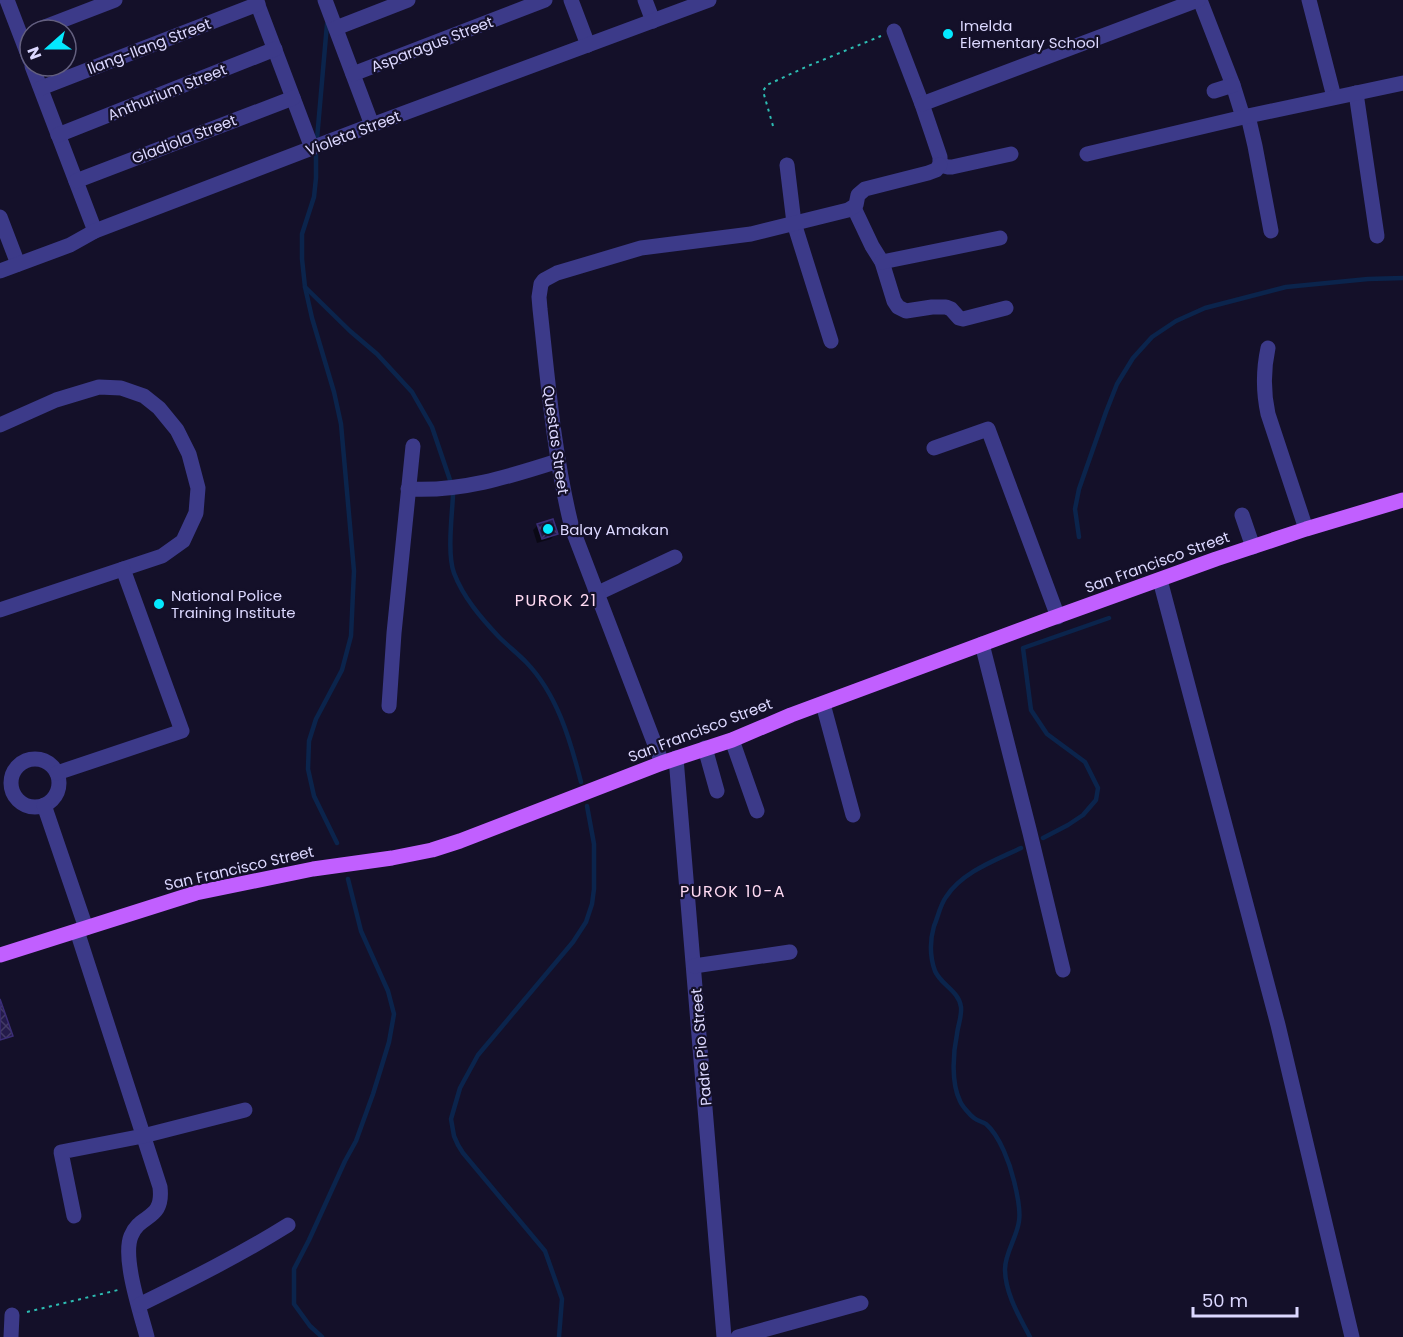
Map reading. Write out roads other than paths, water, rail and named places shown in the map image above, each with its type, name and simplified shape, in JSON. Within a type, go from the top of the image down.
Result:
[{"type":"main road","name":"San Francisco Street","points":[[0,955],[165,902],[232,885],[313,869],[392,858],[432,850],[460,841],[982,644],[1253,547],[1403,500]]},
{"type":"street","points":[[7,0],[18,20]]},
{"type":"street","points":[[68,18],[115,0]]},
{"type":"street","points":[[325,0],[372,125]]},
{"type":"street","points":[[336,28],[408,0]]},
{"type":"street","name":"Asparagus Street","points":[[353,74],[545,0]]},
{"type":"street","points":[[571,0],[588,45]]},
{"type":"street","points":[[645,0],[653,21]]},
{"type":"street","name":"Violeta Street","points":[[0,270],[70,245],[95,231],[372,125],[709,0]]},
{"type":"street","points":[[922,104],[1199,0],[1256,146],[1270,231]]},
{"type":"street","points":[[1309,0],[1334,97]]},
{"type":"street","points":[[257,2],[312,148]]},
{"type":"street","name":"Ilang-Ilang Street","points":[[41,88],[257,2]]},
{"type":"street","points":[[794,223],[854,208],[858,195],[865,189],[928,173],[936,170],[940,165],[940,157],[922,104],[894,31]]},
{"type":"street","name":"Anthurium Street","points":[[58,135],[275,49]]},
{"type":"street","points":[[37,78],[95,231]]},
{"type":"street","points":[[1087,154],[1245,116],[1403,83]]},
{"type":"street","points":[[1214,91],[1233,85]]},
{"type":"street","points":[[1356,93],[1377,236]]},
{"type":"street","name":"Gladiola Street","points":[[76,181],[293,98]]},
{"type":"street","points":[[940,165],[952,167],[1011,154]]},
{"type":"street","points":[[787,165],[794,223],[831,342]]},
{"type":"street","points":[[854,208],[882,262],[896,304],[901,309],[906,311],[946,307],[963,319],[1006,308]]},
{"type":"street","points":[[0,217],[18,264]]},
{"type":"street","name":"Questas Street","points":[[669,761],[596,594],[572,528],[558,461],[539,297],[541,284],[557,273],[641,248],[751,234],[794,223]]},
{"type":"street","points":[[882,262],[1000,238]]},
{"type":"street","points":[[1268,348],[1263,371],[1264,397],[1306,529]]},
{"type":"street","points":[[0,425],[56,400],[99,387],[121,388],[144,396],[159,408],[177,430],[189,454],[198,488],[196,513],[183,541],[162,556],[0,610]]},
{"type":"street","points":[[934,448],[988,429],[1058,617]]},
{"type":"street","points":[[390,706],[394,633],[413,446]]},
{"type":"street","points":[[408,489],[429,490],[490,482],[558,461]]},
{"type":"street","points":[[1242,515],[1253,547]]},
{"type":"street","points":[[596,594],[675,557]]},
{"type":"street","points":[[57,773],[182,731],[123,570]]},
{"type":"street","points":[[1160,580],[1278,1025],[1352,1337]]},
{"type":"street","points":[[982,644],[1063,970]]},
{"type":"street","points":[[823,704],[853,815]]},
{"type":"street","points":[[732,740],[757,811]]},
{"type":"street","points":[[705,748],[717,791]]},
{"type":"street","points":[[30,759],[46,761],[57,773],[59,781],[56,796],[44,806],[24,805],[6,792],[16,767],[30,759]]},
{"type":"street","name":"Padre Pio Street","points":[[669,761],[694,966],[724,1337]]},
{"type":"street","points":[[44,806],[160,1188],[161,1199],[158,1209],[139,1225],[131,1235],[129,1244],[134,1284],[147,1337]]},
{"type":"street","points":[[694,966],[732,962],[790,951]]},
{"type":"street","points":[[74,1216],[61,1152],[143,1136],[245,1110]]},
{"type":"street","points":[[139,1305],[210,1270],[288,1225]]},
{"type":"street","points":[[738,1337],[861,1303]]},
{"type":"street","points":[[11,1337],[12,1315]]},
{"type":"waterway","points":[[317,139],[327,24]]},
{"type":"waterway","points":[[316,153],[314,197],[302,234],[302,259],[312,318],[341,424],[354,571],[351,636],[342,670],[316,719],[309,741],[308,769],[314,796],[337,843]]},
{"type":"waterway","points":[[1079,537],[1075,509],[1079,489],[1106,412],[1117,384],[1133,358],[1152,337],[1176,321],[1205,308],[1286,287],[1403,278]]},
{"type":"waterway","points":[[305,287],[377,354],[412,392],[432,427],[451,483]]},
{"type":"waterway","points":[[453,495],[451,556],[458,582],[479,615],[526,662],[546,688],[567,734],[581,782]]},
{"type":"waterway","points":[[1043,838],[1083,815],[1096,800],[1098,788],[1085,762],[1047,734],[1031,710],[1023,648],[1109,618]]},
{"type":"waterway","points":[[559,1337],[562,1299],[545,1251],[463,1153],[454,1136],[451,1119],[460,1088],[478,1055],[573,942],[586,922],[594,889],[594,844],[587,806]]},
{"type":"waterway","points":[[1021,848],[980,868],[953,888],[939,911],[931,948],[935,971],[960,1001],[961,1014],[954,1059],[957,1094],[968,1113],[986,1124],[996,1136],[1014,1181],[1018,1201],[1018,1227],[1005,1269],[1007,1287],[1013,1304],[1030,1337]]},
{"type":"waterway","points":[[322,1337],[310,1326],[294,1304],[294,1269],[356,1141],[389,1042],[394,1014],[388,991],[361,931],[348,879]]},
{"type":"place","name":"Imelda Elementary School","points":[[948,34]]},
{"type":"place","name":"Balay Amakan","points":[[548,529]]},
{"type":"place","name":"National Police Training Institute","points":[[159,604]]},
{"type":"district","name":"PUROK 21","points":[[556,600]]},
{"type":"district","name":"PUROK 10-A","points":[[733,891]]}]
